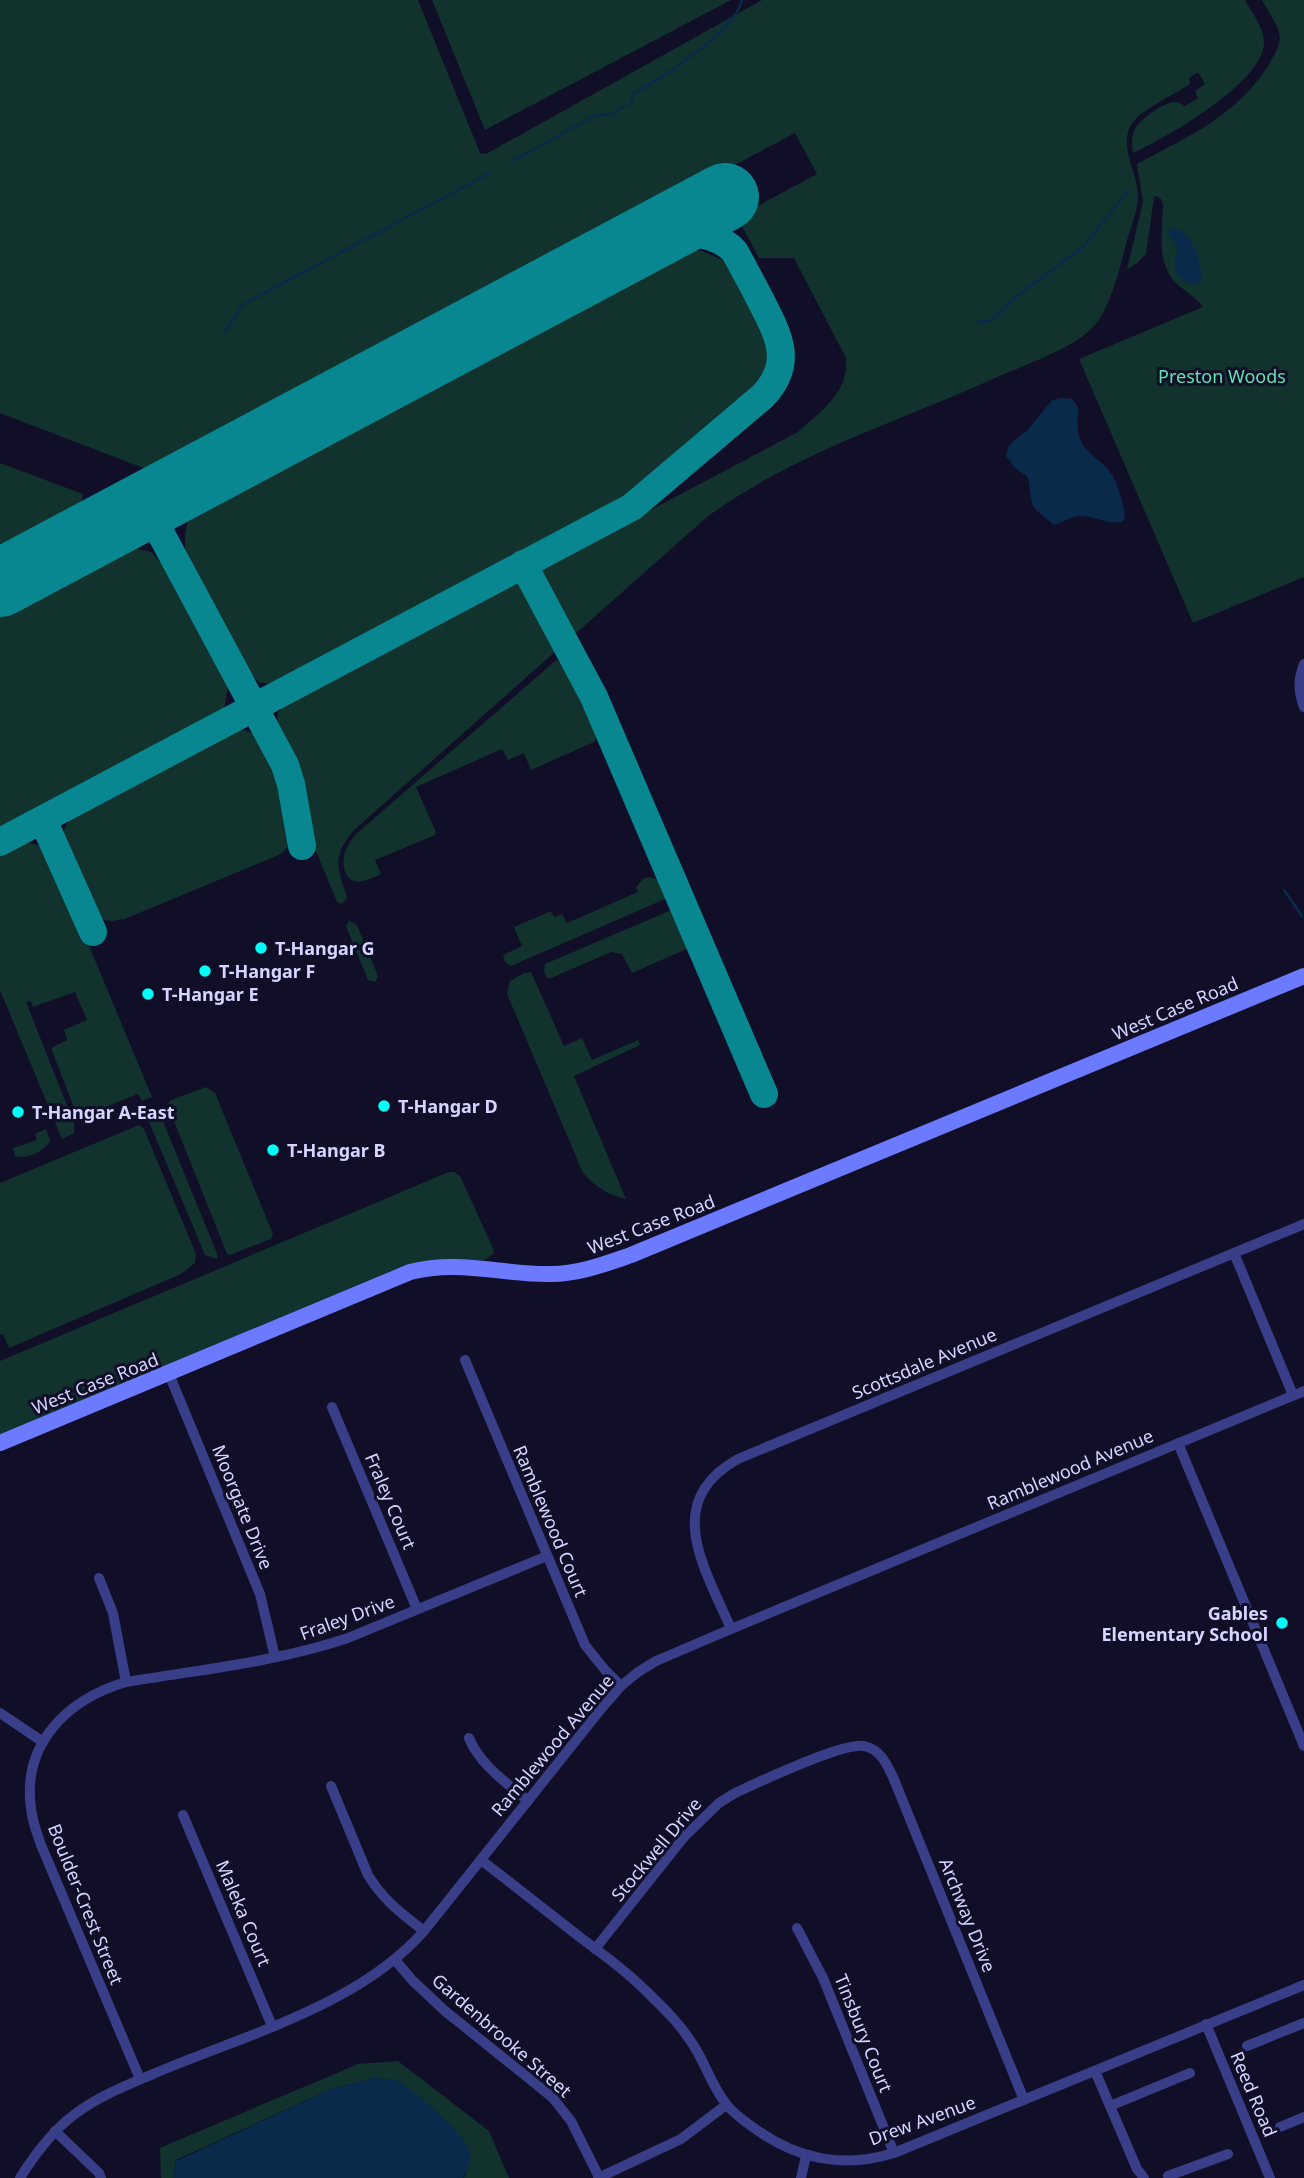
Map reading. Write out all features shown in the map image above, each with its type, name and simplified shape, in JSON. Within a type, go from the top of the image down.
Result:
[{"type":"main road","name":"West Case Road","points":[[0,1443],[422,1269],[459,1266],[548,1274],[603,1265],[1304,976]]},
{"type":"street","points":[[1304,664],[1299,679],[1304,707]]},
{"type":"street","name":"Scottsdale Avenue","points":[[731,1629],[700,1553],[693,1519],[703,1489],[724,1467],[1304,1224]]},
{"type":"street","points":[[1234,1253],[1293,1395]]},
{"type":"street","name":"Ramblewood Court","points":[[465,1360],[585,1645],[621,1686]]},
{"type":"street","name":"Moorgate Drive","points":[[169,1374],[260,1594],[275,1657]]},
{"type":"street","name":"Ramblewood Avenue","points":[[20,2178],[33,2157],[55,2131],[113,2091],[343,1995],[395,1960],[424,1931],[621,1686],[638,1672],[656,1661],[731,1629],[1304,1391]]},
{"type":"street","name":"Fraley Court","points":[[332,1406],[417,1609]]},
{"type":"street","points":[[1178,1443],[1304,1746]]},
{"type":"street","name":"Fraley Drive","points":[[108,1687],[317,1649],[547,1556]]},
{"type":"street","points":[[99,1578],[113,1613],[126,1682]]},
{"type":"street","name":"Boulder-Crest Street","points":[[108,1687],[73,1707],[58,1720],[43,1742],[36,1758],[30,1806],[36,1829],[140,2079]]},
{"type":"street","points":[[0,1713],[43,1742]]},
{"type":"street","points":[[469,1738],[482,1760],[528,1801]]},
{"type":"street","name":"Stockwell Drive","points":[[596,1949],[684,1837],[719,1802],[841,1748],[856,1746],[872,1749]]},
{"type":"street","name":"Archway Drive","points":[[872,1749],[883,1758],[893,1777],[1024,2100]]},
{"type":"street","points":[[331,1786],[375,1886],[384,1899],[424,1931]]},
{"type":"street","name":"Maleka Court","points":[[183,1815],[272,2025]]},
{"type":"street","name":"Drew Avenue","points":[[481,1860],[644,1989],[681,2027],[726,2105],[766,2136],[806,2156],[862,2159],[894,2153],[1304,1985]]},
{"type":"street","name":"Tinsbury Court","points":[[797,1928],[823,1978],[894,2153]]},
{"type":"street","name":"Gardenbrooke Street","points":[[395,1960],[445,2011],[552,2097],[571,2120],[598,2178]]},
{"type":"street","points":[[1247,2046],[1304,2023]]},
{"type":"street","name":"Reed Road","points":[[1206,2024],[1270,2178]]},
{"type":"street","points":[[1095,2071],[1137,2169],[1144,2178]]},
{"type":"street","points":[[1110,2106],[1190,2073]]},
{"type":"street","points":[[598,2178],[681,2139],[726,2105]]},
{"type":"street","points":[[1280,2126],[1304,2117]]},
{"type":"street","points":[[55,2131],[101,2178]]},
{"type":"street","points":[[1168,2178],[1228,2154]]},
{"type":"street","points":[[801,2178],[806,2156]]},
{"type":"green space","points":[[0,0],[418,0],[480,153],[486,154],[762,0],[1245,0],[1260,27],[1264,44],[1259,59],[1247,75],[1210,108],[1188,122],[1133,153],[1134,131],[1146,117],[1169,103],[1177,102],[1185,106],[1198,98],[1195,91],[1205,84],[1198,72],[1189,78],[1190,84],[1148,109],[1130,127],[1127,143],[1137,186],[1137,206],[1111,294],[1101,317],[1091,330],[1043,358],[810,457],[774,475],[707,517],[353,831],[339,856],[339,870],[347,897],[342,904],[337,902],[312,841],[295,767],[276,729],[278,713],[284,704],[798,432],[825,408],[843,381],[846,358],[794,258],[759,258],[737,217],[817,174],[795,133],[161,470],[151,471],[0,413]]},
{"type":"green space","points":[[432,0],[731,0],[485,130]]},
{"type":"green space","name":"Preston Woods","points":[[1262,0],[1304,0],[1304,577],[1193,623],[1079,359],[1203,307],[1178,285],[1166,268],[1162,248],[1163,205],[1161,199],[1156,196],[1146,254],[1127,269],[1143,202],[1137,164],[1210,123],[1242,98],[1256,82],[1273,57],[1279,41],[1276,25]]},
{"type":"green space","points":[[676,249],[702,251],[727,262],[769,342],[767,367],[759,383],[635,490],[273,684],[260,683],[248,670],[187,557],[186,529],[196,504]]},
{"type":"green space","points":[[0,463],[83,494],[80,509],[0,552]]},
{"type":"green space","points":[[120,545],[151,552],[169,572],[228,686],[224,710],[0,829],[0,609]]},
{"type":"green space","points":[[558,661],[575,687],[596,731],[594,742],[531,770],[524,753],[508,760],[502,749],[416,787],[435,835],[375,860],[381,874],[359,882],[351,879],[344,869],[344,860],[355,835]]},
{"type":"green space","points":[[241,730],[262,741],[276,763],[291,828],[292,839],[288,846],[281,854],[122,920],[109,921],[99,917],[93,911],[66,852],[63,836],[68,823],[74,816],[233,731]]},
{"type":"green space","points":[[24,843],[41,846],[53,859],[152,1097],[142,1101],[138,1094],[78,1118],[51,1048],[67,1040],[64,1030],[87,1020],[75,992],[33,1007],[31,1001],[26,1002],[74,1123],[74,1133],[62,1139],[0,990],[0,855]]},
{"type":"green space","points":[[650,877],[662,884],[665,899],[511,966],[505,962],[503,955],[522,946],[514,927],[551,911],[554,917],[562,914],[567,923],[638,892],[636,887],[644,878]]},
{"type":"green space","points":[[669,911],[673,912],[689,948],[632,973],[622,954],[611,952],[547,978],[545,964]]},
{"type":"green space","points":[[349,921],[356,924],[359,930],[378,976],[375,982],[368,980],[346,926]]},
{"type":"green space","points":[[531,972],[564,1046],[582,1038],[592,1060],[638,1040],[640,1045],[574,1076],[626,1199],[603,1190],[583,1173],[507,994],[510,981]]},
{"type":"green space","points":[[206,1087],[215,1093],[273,1234],[271,1239],[230,1255],[227,1254],[168,1106],[169,1101]]},
{"type":"green space","points":[[158,1109],[217,1259],[205,1255],[149,1122],[146,1113]]},
{"type":"green space","points":[[139,1125],[144,1129],[196,1254],[195,1263],[181,1274],[9,1348],[3,1334],[0,1335],[0,1183]]},
{"type":"green space","points":[[46,1129],[50,1140],[44,1148],[30,1156],[15,1156],[13,1148],[37,1140],[35,1134]]},
{"type":"green space","points":[[449,1172],[460,1176],[493,1248],[494,1253],[485,1260],[416,1263],[394,1270],[0,1436],[0,1361]]},
{"type":"green space","points":[[398,2061],[489,2131],[509,2178],[463,2178],[466,2175],[420,2098],[395,2080],[373,2078],[329,2090],[176,2160],[173,2178],[161,2178],[160,2148],[358,2064]]},
{"type":"water","points":[[1172,228],[1185,234],[1194,247],[1202,278],[1197,284],[1184,280],[1176,270],[1177,249],[1168,233]]},
{"type":"water","points":[[1072,399],[1078,407],[1078,431],[1082,444],[1113,477],[1123,505],[1125,518],[1122,522],[1077,516],[1054,525],[1032,504],[1028,477],[1015,468],[1006,456],[1008,447],[1027,431],[1052,400]]},
{"type":"water","points":[[373,2078],[393,2079],[403,2084],[459,2135],[470,2152],[463,2178],[173,2178],[176,2161],[329,2090]]},
{"type":"waterway","points":[[511,162],[596,115],[609,115],[631,103],[633,94],[678,66],[712,39],[737,12],[742,0]]},
{"type":"waterway","points":[[225,332],[242,305],[490,173]]},
{"type":"waterway","points":[[978,322],[995,317],[1017,296],[1082,248],[1129,190]]},
{"type":"waterway","points":[[1284,890],[1302,916]]},
{"type":"taxiway","points":[[0,842],[632,507],[763,396],[773,384],[781,361],[778,338],[735,252],[712,237],[666,229]]},
{"type":"taxiway","points":[[146,506],[285,765],[302,846]]},
{"type":"taxiway","points":[[523,564],[594,697],[764,1094]]},
{"type":"taxiway","points":[[43,820],[93,932]]},
{"type":"runway","points":[[0,583],[725,197]]},
{"type":"place","name":"T-Hangar G","points":[[261,948]]},
{"type":"place","name":"T-Hangar F","points":[[205,971]]},
{"type":"place","name":"T-Hangar E","points":[[148,994]]},
{"type":"place","name":"T-Hangar D","points":[[384,1106]]},
{"type":"place","name":"T-Hangar A-East","points":[[18,1112]]},
{"type":"place","name":"T-Hangar B","points":[[273,1150]]},
{"type":"place","name":"Gables Elementary School","points":[[1282,1623]]}]
